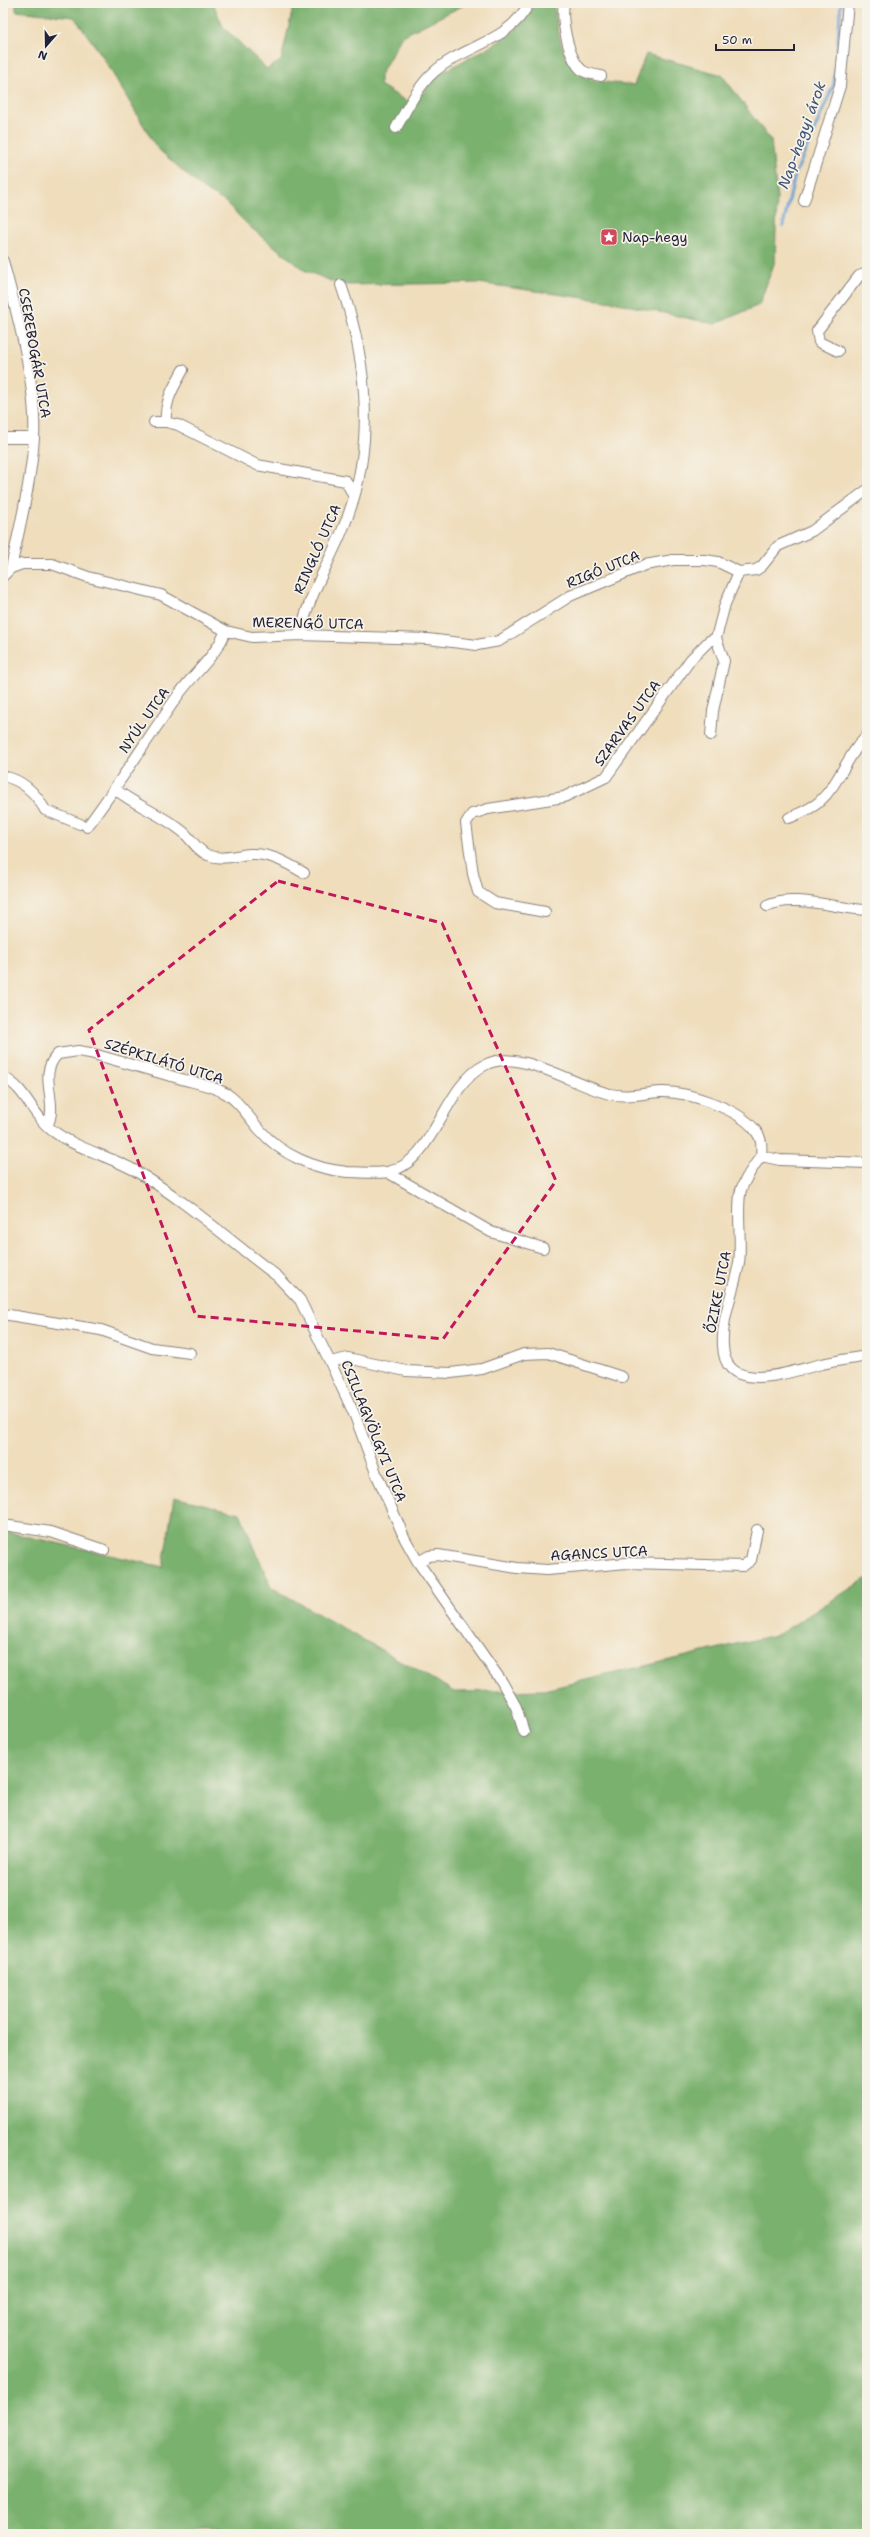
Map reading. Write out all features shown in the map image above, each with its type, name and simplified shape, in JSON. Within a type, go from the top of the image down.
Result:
[{"type":"street","points":[[396,128],[408,107],[434,72],[509,29],[525,11],[529,3]]},
{"type":"street","points":[[564,3],[562,16],[565,32],[575,61],[588,74],[601,76]]},
{"type":"street","points":[[804,201],[840,86],[848,3]]},
{"type":"street","name":"CSEREBOGÁR UTCA","points":[[3,261],[16,309],[24,349],[33,405],[34,438],[28,483],[11,568]]},
{"type":"street","points":[[838,351],[819,342],[817,332],[859,276],[867,273]]},
{"type":"street","name":"RINGLÓ UTCA","points":[[300,635],[304,613],[321,573],[342,532],[354,497],[363,459],[366,412],[356,330],[341,285]]},
{"type":"street","points":[[166,422],[165,411],[168,397],[183,370]]},
{"type":"street","points":[[154,422],[166,422],[257,465],[346,481],[354,497]]},
{"type":"street","points":[[3,438],[34,438]]},
{"type":"street","points":[[711,735],[713,712],[724,661],[716,638],[725,604],[739,572],[756,570],[762,566],[778,546],[812,531],[867,490]]},
{"type":"street","name":"RIGÓ UTCA","points":[[462,643],[477,645],[499,641],[570,596],[645,566],[673,560],[705,560],[729,566],[739,572]]},
{"type":"street","name":"MERENGŐ UTCA","points":[[11,568],[22,564],[52,564],[88,577],[161,595],[226,631],[252,636],[300,635],[428,639],[462,643]]},
{"type":"street","points":[[3,576],[11,568]]},
{"type":"street","name":"NYÚL UTCA","points":[[3,776],[16,778],[39,798],[45,810],[83,826],[115,789],[148,736],[180,693],[211,659],[226,631]]},
{"type":"street","name":"SZARVAS UTCA","points":[[545,912],[495,903],[478,892],[471,868],[466,823],[472,814],[488,809],[564,797],[606,777],[691,659],[709,641],[716,638]]},
{"type":"street","points":[[789,818],[818,804],[833,788],[860,742],[867,735]]},
{"type":"street","points":[[115,789],[135,804],[182,830],[207,855],[225,858],[260,855],[285,862],[304,873]]},
{"type":"street","points":[[767,906],[776,902],[800,900],[836,908],[867,910]]},
{"type":"street","name":"SZÉPKILÁTÓ UTCA","points":[[47,1126],[53,1109],[47,1075],[49,1065],[58,1054],[78,1051],[213,1087],[239,1104],[274,1144],[305,1162],[333,1170],[387,1172],[405,1164],[420,1150],[452,1097],[469,1077],[485,1064],[512,1059],[607,1094],[630,1096],[662,1092],[675,1093],[726,1109],[740,1116],[756,1130],[762,1143],[761,1156]]},
{"type":"street","points":[[3,1077],[19,1087],[34,1112],[47,1126]]},
{"type":"street","name":"CSILLAGVÖLGYI UTCA","points":[[47,1126],[62,1137],[113,1159],[155,1183],[290,1287],[300,1300],[355,1416],[394,1518],[418,1562],[502,1682],[516,1708],[524,1732]]},
{"type":"street","points":[[761,1156],[780,1160],[817,1160],[867,1163]]},
{"type":"street","name":"ŐZIKE UTCA","points":[[761,1156],[745,1180],[741,1192],[740,1254],[723,1332],[723,1348],[726,1358],[738,1373],[755,1377],[772,1376],[867,1356]]},
{"type":"street","points":[[387,1172],[491,1232],[543,1248]]},
{"type":"street","points":[[3,1314],[101,1330],[152,1348],[190,1352]]},
{"type":"street","points":[[330,1362],[348,1358],[406,1371],[451,1373],[482,1369],[524,1354],[548,1353],[622,1377]]},
{"type":"street","points":[[3,1525],[51,1532],[104,1550]]},
{"type":"street","name":"AGANCS UTCA","points":[[418,1562],[429,1556],[438,1555],[517,1568],[547,1570],[627,1563],[742,1566],[747,1565],[751,1560],[757,1530]]},
{"type":"highlighted area","points":[[278,881],[442,923],[556,1181],[443,1339],[196,1316],[89,1030]]},
{"type":"green space","points":[[16,3],[213,3],[223,27],[267,69],[281,61],[294,3],[468,3],[402,36],[380,75],[380,85],[414,106],[427,87],[439,75],[496,44],[508,35],[519,26],[535,3],[553,3],[565,55],[570,64],[585,77],[602,82],[634,85],[646,54],[722,75],[771,141],[777,198],[775,261],[759,305],[715,324],[613,302],[478,283],[341,285],[304,270],[250,227],[224,201],[202,188],[157,148],[101,54],[74,17],[16,11]]},
{"type":"green space","points":[[174,1497],[240,1513],[271,1587],[455,1692],[544,1690],[779,1634],[867,1578],[867,2534],[3,2534],[3,1531],[163,1567]]},
{"type":"waterway","name":"Nap-hegyi árok","points":[[783,226],[795,175],[834,84],[841,3]]},
{"type":"place","name":"Nap-hegy","points":[[609,237]]}]
